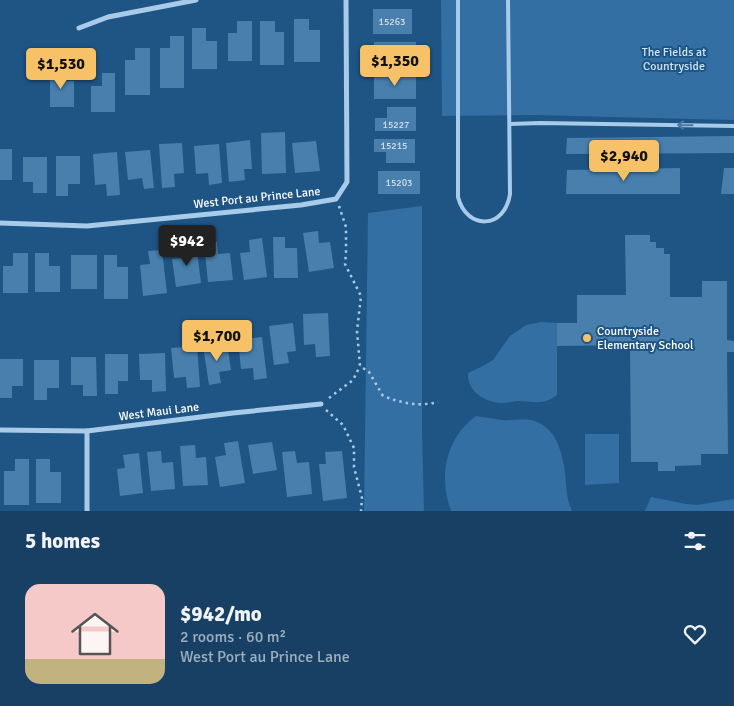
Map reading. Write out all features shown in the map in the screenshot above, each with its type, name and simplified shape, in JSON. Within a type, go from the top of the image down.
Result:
[{"type":"street","points":[[79,28],[108,17],[196,0]]},
{"type":"street","points":[[336,198],[347,182],[346,0]]},
{"type":"street","name":"West Port au Prince Lane","points":[[0,222],[87,226],[301,205],[336,198]]},
{"type":"street","name":"West Maui Lane","points":[[0,430],[87,431],[321,404]]},
{"type":"street","points":[[87,431],[88,511]]},
{"type":"lane","points":[[458,0],[458,197],[463,210],[474,220],[487,221],[504,211],[510,194],[508,0]]},
{"type":"lane","points":[[510,124],[734,126]]},
{"type":"path","points":[[336,198],[346,227],[345,264],[361,296],[357,331],[360,366],[353,380],[321,404],[344,425],[354,448],[354,467],[362,498],[361,511]]},
{"type":"path","points":[[360,366],[369,372],[383,396],[402,403],[424,405],[438,402]]},
{"type":"green space","name":"The Fields at Countryside","points":[[441,0],[734,0],[734,120],[535,115],[442,116]]},
{"type":"green space","points":[[422,206],[424,511],[364,511],[368,213]]},
{"type":"green space","points":[[541,322],[557,323],[557,395],[543,402],[517,401],[501,403],[483,398],[478,394],[470,385],[468,373],[493,360],[510,336],[526,325]]},
{"type":"green space","points":[[476,416],[503,420],[529,420],[537,422],[548,429],[556,440],[561,453],[568,500],[572,511],[451,511],[445,484],[447,459],[451,446],[458,435]]},
{"type":"green space","points":[[585,434],[619,434],[619,483],[585,485]]},
{"type":"green space","points":[[651,497],[697,505],[734,499],[734,511],[645,511]]},
{"type":"building","points":[[373,9],[412,9],[412,34],[373,34]]},
{"type":"building","points":[[294,19],[309,19],[309,30],[320,30],[320,62],[294,62]]},
{"type":"building","points":[[237,21],[252,21],[252,61],[228,61],[228,33],[237,33]]},
{"type":"building","points":[[260,21],[275,21],[275,32],[284,32],[284,65],[260,65]]},
{"type":"building","points":[[192,28],[206,28],[206,41],[217,41],[217,69],[192,69]]},
{"type":"building","points":[[170,36],[184,36],[184,88],[160,88],[160,48],[170,48]]},
{"type":"building","points":[[374,42],[416,42],[416,67],[374,67]]},
{"type":"building","points":[[135,48],[150,48],[150,95],[125,95],[125,60],[135,60]]},
{"type":"building","points":[[50,68],[63,68],[63,81],[74,81],[74,107],[50,107]]},
{"type":"building","points":[[102,73],[115,73],[115,112],[91,112],[91,86],[102,86]]},
{"type":"building","points":[[374,75],[416,75],[416,99],[374,99]]},
{"type":"building","points":[[387,107],[416,107],[416,131],[375,131],[375,118],[387,118]]},
{"type":"building","points":[[285,132],[286,173],[262,174],[261,133]]},
{"type":"building","points":[[734,136],[734,153],[566,154],[567,138]]},
{"type":"building","points":[[374,139],[415,139],[415,163],[386,163],[386,152],[374,152]]},
{"type":"building","points":[[250,140],[252,169],[244,169],[245,180],[229,182],[226,143]]},
{"type":"building","points":[[316,141],[320,171],[295,173],[292,143]]},
{"type":"building","points":[[182,143],[184,173],[174,174],[175,187],[162,188],[159,144]]},
{"type":"building","points":[[219,144],[222,183],[209,185],[208,173],[196,174],[194,146]]},
{"type":"building","points":[[0,149],[12,149],[12,180],[0,180]]},
{"type":"building","points":[[150,150],[154,188],[144,189],[142,178],[128,180],[125,152]]},
{"type":"building","points":[[117,152],[120,195],[107,196],[106,184],[95,185],[93,154]]},
{"type":"building","points":[[56,156],[80,156],[80,184],[68,184],[68,196],[56,196]]},
{"type":"building","points":[[23,157],[47,157],[47,193],[33,193],[33,182],[23,182]]},
{"type":"building","points":[[680,168],[680,194],[566,194],[567,170]]},
{"type":"building","points":[[724,168],[734,168],[734,194],[721,194]]},
{"type":"building","points":[[378,171],[420,171],[420,194],[378,194]]},
{"type":"building","points":[[318,231],[319,243],[330,242],[334,268],[309,272],[303,233]]},
{"type":"building","points":[[625,235],[650,235],[650,242],[656,242],[656,248],[664,248],[664,254],[670,254],[670,297],[702,297],[702,281],[727,281],[727,340],[734,341],[734,352],[727,352],[728,454],[701,454],[701,465],[675,466],[675,471],[658,471],[658,462],[631,462],[630,345],[557,346],[557,323],[577,323],[577,295],[626,295]]},
{"type":"building","points":[[273,237],[285,237],[285,248],[297,248],[298,278],[274,278]]},
{"type":"building","points":[[262,238],[267,277],[244,280],[240,253],[250,252],[249,240]]},
{"type":"building","points":[[217,242],[218,254],[230,253],[233,280],[208,282],[204,243]]},
{"type":"building","points":[[196,243],[201,283],[176,287],[172,259],[183,258],[181,245]]},
{"type":"building","points":[[162,250],[167,293],[143,296],[140,265],[150,264],[148,251]]},
{"type":"building","points":[[13,253],[28,253],[28,293],[3,293],[3,266],[13,266]]},
{"type":"building","points":[[35,253],[49,253],[49,266],[60,266],[60,292],[35,292]]},
{"type":"building","points":[[71,255],[97,255],[97,289],[71,289]]},
{"type":"building","points":[[104,255],[117,255],[117,267],[128,267],[128,299],[104,299]]},
{"type":"building","points":[[328,313],[330,356],[316,357],[315,344],[304,345],[303,314]]},
{"type":"building","points":[[293,323],[296,351],[287,352],[289,363],[274,365],[269,326]]},
{"type":"building","points":[[262,337],[267,378],[254,380],[253,368],[241,369],[238,340]]},
{"type":"building","points":[[227,343],[231,370],[219,372],[221,383],[209,385],[203,346]]},
{"type":"building","points":[[197,346],[200,387],[187,388],[186,377],[174,378],[171,348]]},
{"type":"building","points":[[165,353],[166,391],[152,392],[152,380],[140,380],[139,354]]},
{"type":"building","points":[[105,354],[128,354],[128,381],[118,381],[118,394],[105,394]]},
{"type":"building","points":[[71,357],[96,357],[97,396],[83,396],[83,385],[71,385]]},
{"type":"building","points":[[0,359],[23,359],[23,386],[12,386],[12,398],[0,398]]},
{"type":"building","points":[[34,360],[59,360],[59,388],[47,388],[47,400],[34,400]]},
{"type":"building","points":[[238,441],[245,483],[220,487],[215,457],[226,455],[224,443]]},
{"type":"building","points":[[272,442],[277,470],[253,474],[248,445]]},
{"type":"building","points":[[195,445],[196,458],[206,457],[208,485],[183,486],[180,446]]},
{"type":"building","points":[[161,451],[162,463],[173,462],[175,489],[151,491],[147,452]]},
{"type":"building","points":[[295,451],[297,463],[309,462],[312,494],[287,497],[282,452]]},
{"type":"building","points":[[342,451],[347,498],[323,501],[319,464],[326,464],[325,452]]},
{"type":"building","points":[[139,453],[143,493],[120,496],[117,469],[125,468],[123,455]]},
{"type":"building","points":[[15,459],[29,459],[29,505],[4,505],[4,471],[15,471]]},
{"type":"building","points":[[36,459],[50,459],[50,472],[61,472],[61,503],[36,503]]},
{"type":"place","name":"Countryside Elementary School","points":[[587,338]]}]
